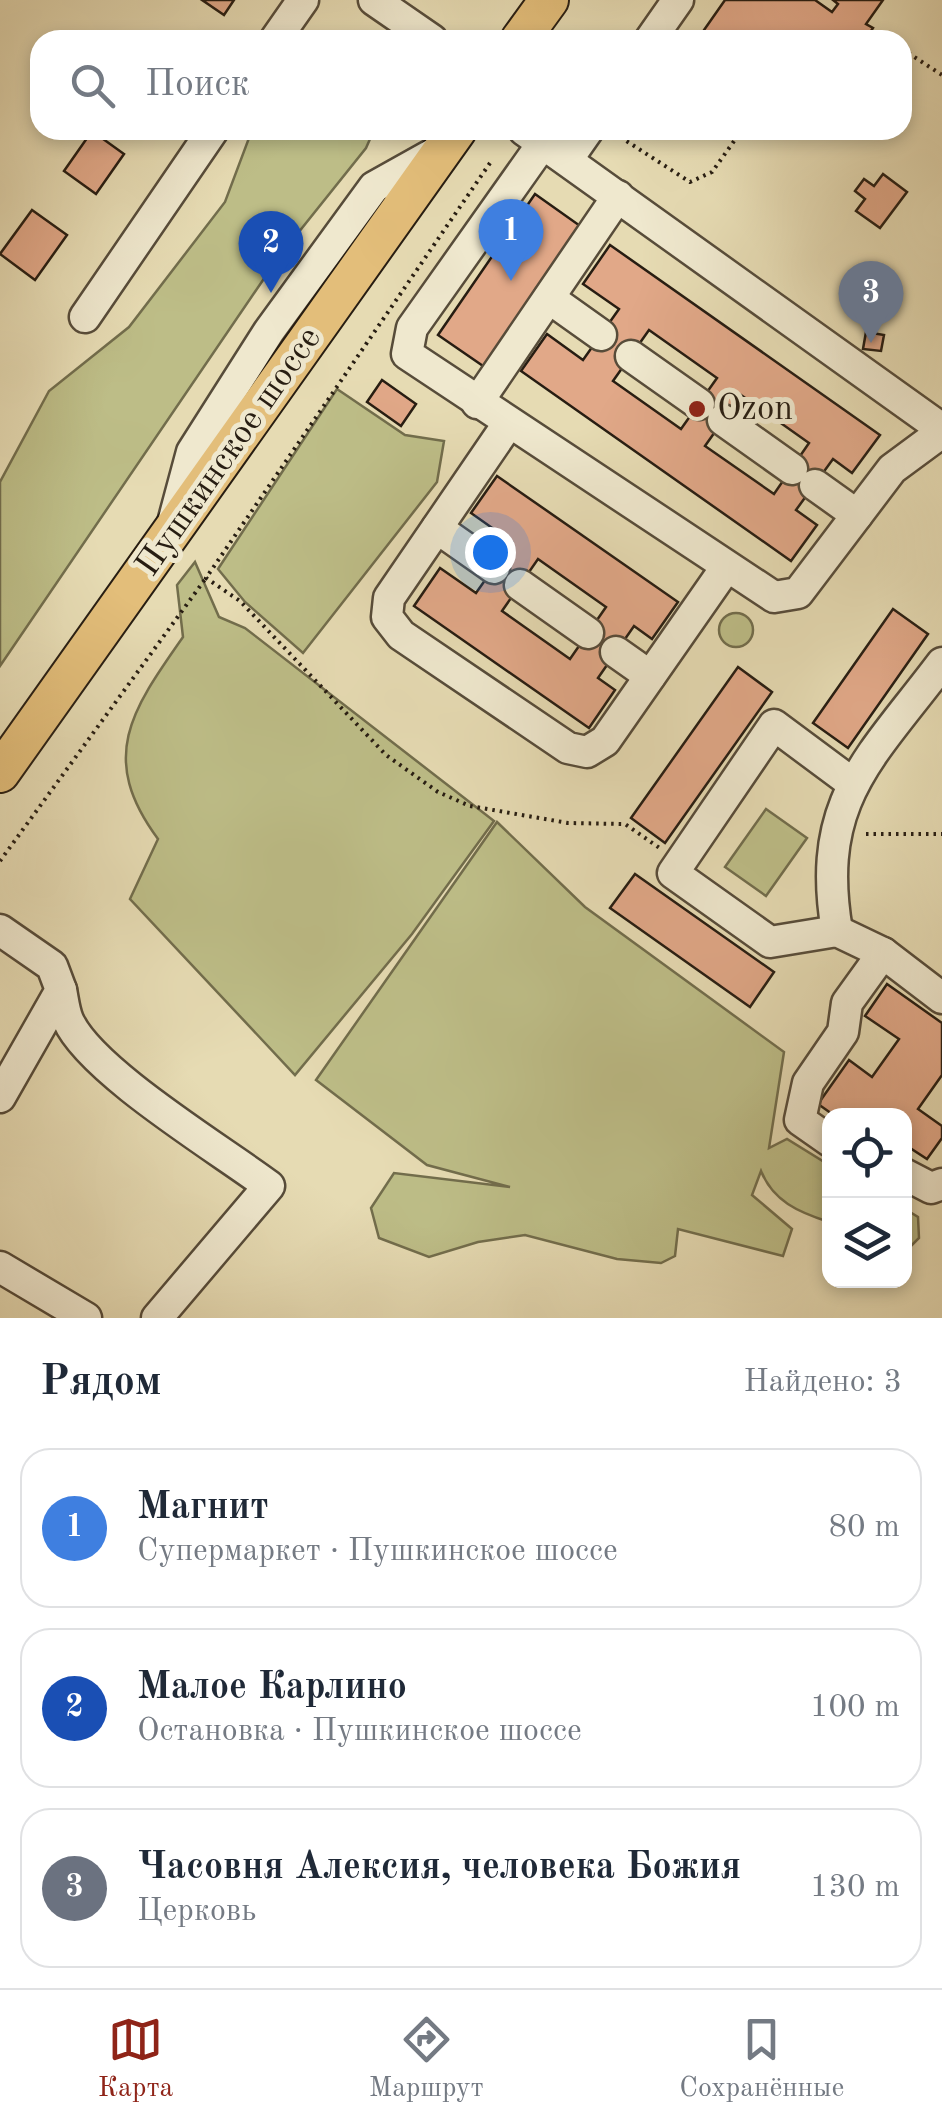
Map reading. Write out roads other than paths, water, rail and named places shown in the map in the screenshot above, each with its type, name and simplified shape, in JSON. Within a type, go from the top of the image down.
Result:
[{"type":"main road","points":[[527,30],[549,0]]},
{"type":"main road","name":"Пушкинское шоссе","points":[[0,773],[450,140]]},
{"type":"street","points":[[283,30],[303,0]]},
{"type":"street","points":[[374,0],[418,30]]},
{"type":"street","points":[[657,30],[678,0]]},
{"type":"street","points":[[84,317],[207,140]]},
{"type":"street","points":[[544,144],[618,196],[942,430],[892,469],[798,593],[774,597],[726,569],[408,354],[412,328],[544,144]]},
{"type":"street","points":[[477,403],[618,196]]},
{"type":"street","points":[[548,298],[601,335]]},
{"type":"street","points":[[631,356],[857,515]]},
{"type":"street","points":[[508,424],[389,598],[387,616],[401,636],[568,748],[587,752],[605,741],[726,569]]},
{"type":"street","points":[[437,528],[494,568]]},
{"type":"street","points":[[520,586],[588,633]]},
{"type":"street","points":[[616,652],[650,676]]},
{"type":"street","points":[[838,931],[830,884],[836,834],[852,783],[942,664]]},
{"type":"street","points":[[852,783],[774,725],[672,872],[770,942],[838,931],[883,953],[942,998]]},
{"type":"street","points":[[8,942],[52,966],[68,1020],[84,1044],[115,1072],[269,1186],[158,1318]]},
{"type":"street","points":[[822,1135],[800,1120],[800,1103],[808,1083],[843,1032],[846,1004],[883,953]]},
{"type":"street","points":[[0,1097],[61,990]]},
{"type":"street","points":[[912,1178],[931,1188],[942,1184]]},
{"type":"street","points":[[0,1267],[86,1318]]},
{"type":"place","name":"Магнит","points":[[511,281]]},
{"type":"place","name":"Малое Карлино","points":[[271,293]]},
{"type":"place","name":"Часовня Алексия, человека Божия","points":[[871,343]]},
{"type":"place","name":"Ozon","points":[[697,409]]}]
